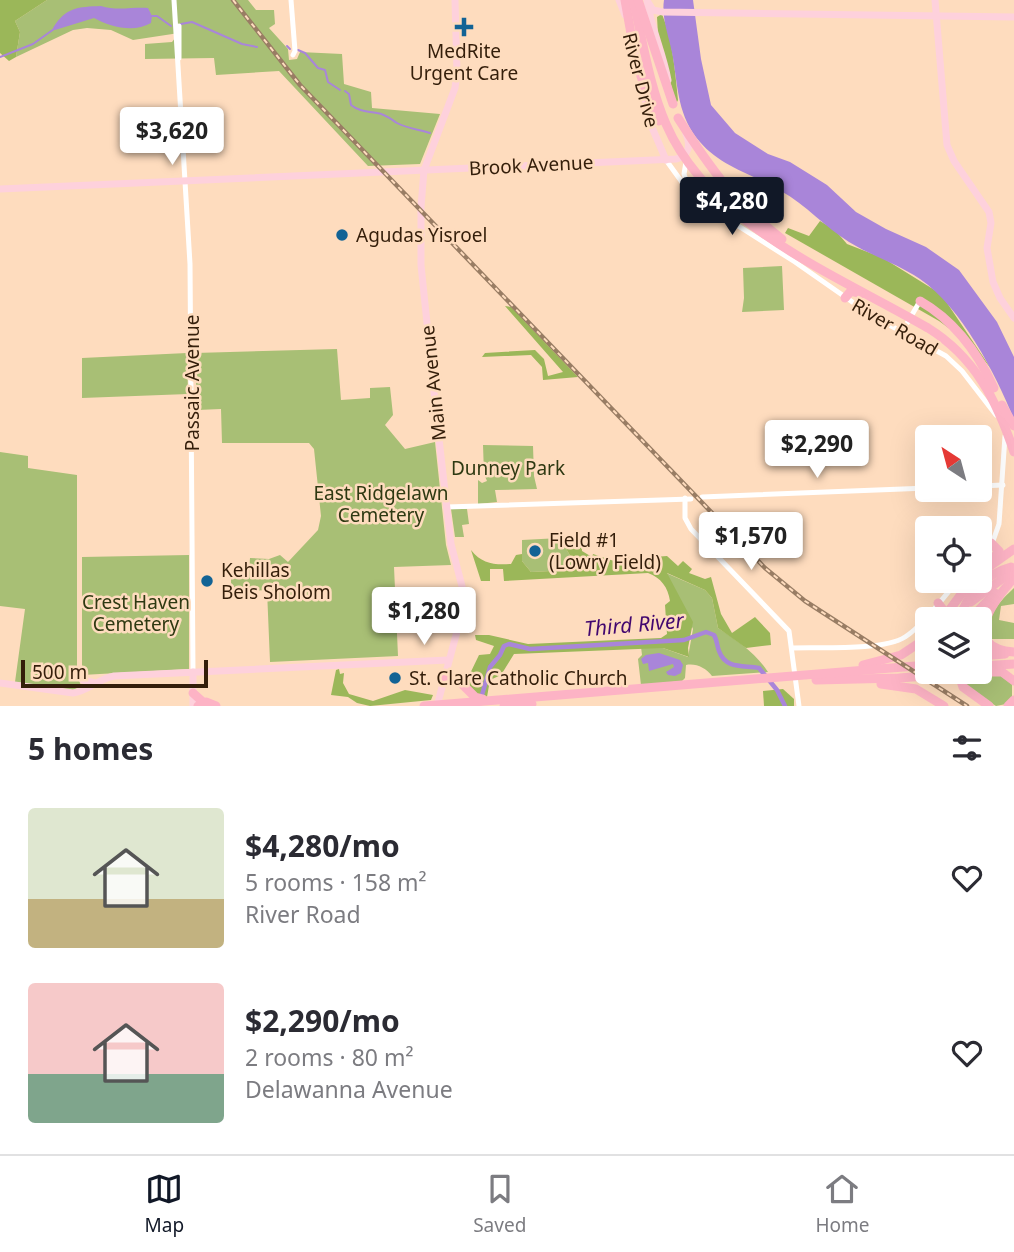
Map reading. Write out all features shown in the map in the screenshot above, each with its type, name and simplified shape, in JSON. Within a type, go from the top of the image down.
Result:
[{"type":"highway","points":[[625,0],[634,45]]},
{"type":"highway","points":[[641,0],[673,104]]},
{"type":"highway","points":[[641,0],[661,95],[680,149]]},
{"type":"highway","points":[[638,67],[653,110],[721,200],[756,229],[950,343],[975,369],[995,403],[1010,451]]},
{"type":"highway","points":[[678,118],[730,192],[750,213],[782,239]]},
{"type":"highway","points":[[694,167],[731,202],[782,239],[946,333],[973,359],[994,388]]},
{"type":"highway","points":[[845,298],[849,292],[854,291],[904,314]]},
{"type":"highway","points":[[918,304],[945,319],[963,337],[984,367],[1014,432]]},
{"type":"highway","points":[[1002,405],[1014,426]]},
{"type":"highway","points":[[992,544],[999,548],[999,555],[992,561]]},
{"type":"highway","points":[[992,564],[1014,549]]},
{"type":"highway","points":[[992,573],[1013,571]]},
{"type":"highway","points":[[991,607],[1013,571]]},
{"type":"highway","points":[[965,607],[967,600],[982,583],[996,572],[1013,571]]},
{"type":"highway","points":[[981,607],[1013,571]]},
{"type":"highway","points":[[992,610],[1014,586]]},
{"type":"highway","points":[[955,607],[967,593]]},
{"type":"highway","points":[[938,603],[941,607]]},
{"type":"highway","points":[[992,643],[1000,650],[1014,654]]},
{"type":"highway","points":[[803,678],[890,660],[915,646]]},
{"type":"highway","points":[[992,657],[1014,654]]},
{"type":"highway","points":[[992,666],[1014,666]]},
{"type":"highway","points":[[992,670],[1014,666]]},
{"type":"highway","points":[[803,678],[816,680],[915,671]]},
{"type":"highway","points":[[424,706],[915,671]]},
{"type":"highway","points":[[992,672],[1003,672],[1014,681]]},
{"type":"highway","points":[[443,678],[463,685],[475,696],[491,701]]},
{"type":"highway","points":[[803,678],[829,684],[906,687],[925,693],[944,706]]},
{"type":"highway","points":[[959,684],[960,689],[983,706]]},
{"type":"highway","points":[[961,684],[964,689],[989,706]]},
{"type":"highway","points":[[436,705],[461,699],[465,693],[463,685]]},
{"type":"highway","points":[[504,706],[718,685]]},
{"type":"highway","points":[[193,693],[198,705],[210,702],[216,706]]},
{"type":"highway","points":[[519,706],[551,702]]},
{"type":"main road","name":"Main Avenue","points":[[436,705],[459,624],[463,590],[453,552],[447,507],[421,270],[421,222],[424,170],[455,88],[457,72],[454,0]]},
{"type":"main road","name":"River Drive","points":[[620,0],[634,45],[649,118],[667,159]]},
{"type":"main road","points":[[641,0],[653,9],[663,12],[1014,17]]},
{"type":"main road","points":[[641,0],[665,63],[678,118],[680,149],[667,156],[661,150]]},
{"type":"main road","points":[[935,0],[947,145],[963,175],[989,212],[991,229],[986,248],[991,273],[997,293],[1014,318]]},
{"type":"main road","points":[[655,35],[653,17],[663,12]]},
{"type":"main road","name":"Brook Avenue","points":[[0,188],[667,159],[680,149]]},
{"type":"main road","points":[[655,159],[661,155],[661,150]]},
{"type":"main road","points":[[83,680],[90,683],[114,676],[448,660]]},
{"type":"main road","name":"Passaic Avenue","points":[[193,672],[193,693]]},
{"type":"main road","points":[[0,683],[72,693],[85,690],[96,682]]},
{"type":"street","name":"Passaic Avenue","points":[[175,0],[191,288],[193,672]]},
{"type":"street","points":[[292,0],[293,55]]},
{"type":"street","points":[[680,149],[689,148],[684,174],[696,197]]},
{"type":"street","name":"River Road","points":[[667,159],[684,185],[696,197],[845,298],[880,320],[935,348],[951,360],[992,410],[1003,427],[1010,451],[999,524],[992,541]]},
{"type":"street","points":[[902,332],[918,304]]},
{"type":"street","points":[[880,320],[884,327],[881,331]]},
{"type":"street","points":[[992,485],[1003,485]]},
{"type":"street","points":[[704,498],[915,489]]},
{"type":"street","points":[[447,507],[688,498],[685,514],[688,525],[790,635],[799,706]]},
{"type":"street","points":[[792,648],[896,642],[914,630],[947,593]]},
{"type":"green space","points":[[0,0],[47,0],[15,21],[20,32],[16,57],[9,61],[0,53]]},
{"type":"green space","points":[[47,0],[248,0],[256,10],[274,10],[275,24],[269,28],[288,49],[289,60],[297,59],[300,52],[342,54],[344,84],[371,92],[372,108],[440,114],[420,164],[368,166],[279,71],[216,75],[214,58],[145,59],[145,44],[172,42],[179,33],[133,40],[111,30],[73,30],[16,57],[20,32],[15,21]]},
{"type":"green space","points":[[662,14],[673,56],[678,100],[676,104],[658,34],[657,17]]},
{"type":"green space","points":[[820,221],[835,230],[847,244],[883,258],[941,294],[992,370],[973,346],[939,321],[785,233],[788,228],[809,236]]},
{"type":"green space","points":[[782,266],[784,310],[742,312],[743,268]]},
{"type":"green space","points":[[505,306],[511,307],[578,377],[543,380],[542,367],[531,355],[482,357],[485,353],[535,350],[544,359],[548,376],[563,372]]},
{"type":"green space","name":"East Ridgelawn Cemetery","points":[[337,349],[341,400],[370,398],[370,388],[390,387],[393,415],[385,425],[405,449],[435,442],[446,545],[451,565],[394,567],[398,656],[270,662],[267,590],[231,592],[231,572],[249,570],[250,558],[269,559],[280,555],[288,562],[318,530],[321,516],[314,449],[309,443],[222,443],[221,409],[197,410],[195,353]]},
{"type":"green space","points":[[187,353],[188,394],[82,398],[82,358]]},
{"type":"green space","name":"Dunney Park","points":[[483,445],[533,446],[537,489],[495,490],[497,502],[478,504],[478,480],[482,483],[487,481],[484,474]]},
{"type":"green space","points":[[0,452],[28,456],[28,468],[77,475],[77,674],[81,686],[73,690],[15,682],[25,609],[0,606]]},
{"type":"green space","points":[[451,509],[467,509],[469,524],[462,525],[464,537],[455,537]]},
{"type":"green space","points":[[560,538],[572,559],[573,570],[531,572],[522,561],[522,540]]},
{"type":"green space","points":[[560,538],[581,538],[582,551],[592,557],[593,554],[614,561],[633,556],[643,565],[654,557],[667,556],[678,566],[683,561],[692,569],[689,573],[705,579],[711,577],[721,614],[732,633],[755,617],[770,633],[771,645],[746,648],[718,628],[712,598],[705,590],[667,573],[693,622],[689,657],[663,648],[514,654],[501,675],[490,680],[487,697],[477,696],[465,684],[479,655],[490,654],[494,646],[476,640],[475,635],[489,635],[528,644],[661,638],[667,634],[665,605],[670,601],[669,596],[660,580],[648,573],[504,581],[503,569],[490,569],[490,581],[481,581],[471,550],[484,561],[499,564],[511,564],[516,555],[522,554],[522,561],[531,572],[572,570],[572,559]]},
{"type":"green space","name":"Crest Haven Cemetery","points":[[189,555],[189,669],[82,675],[82,557]]},
{"type":"green space","points":[[666,573],[705,590],[712,598],[718,628],[739,642],[768,672],[712,676],[700,667],[686,665],[685,678],[682,681],[641,685],[638,659],[642,655],[641,647],[663,648],[688,657],[693,629]]},
{"type":"green space","points":[[1014,588],[1014,604],[1001,606],[999,620],[1014,623],[1014,639],[992,639],[992,617],[1000,603]]},
{"type":"green space","points":[[339,669],[340,674],[344,673],[343,683],[349,694],[373,701],[405,690],[433,695],[431,700],[370,706],[357,703],[348,697],[331,695],[336,670]]},
{"type":"green space","points":[[992,674],[1007,676],[1012,684],[1012,697],[1006,704],[996,706],[963,685],[992,684]]},
{"type":"green space","points":[[783,689],[794,699],[794,706],[764,706],[763,691]]},
{"type":"shaded area","points":[[664,0],[693,0],[711,105],[735,133],[827,185],[856,212],[926,247],[959,270],[997,322],[1014,357],[1014,419],[976,343],[935,291],[912,274],[849,242],[790,197],[718,158],[700,142],[687,123],[680,102],[665,22]]},
{"type":"shaded area","points":[[101,6],[118,9],[148,8],[152,16],[151,23],[137,28],[122,28],[94,18],[55,30],[53,28],[68,12]]},
{"type":"shaded area","points":[[659,653],[680,660],[683,665],[681,673],[668,675],[666,672],[674,667],[673,664],[649,671],[648,663],[643,664],[641,659],[646,655]]},
{"type":"waterway","points":[[152,16],[157,16],[171,26]]},
{"type":"waterway","points":[[181,24],[192,22],[242,44],[257,47]]},
{"type":"waterway","points":[[0,57],[33,44],[54,29]]},
{"type":"waterway","points":[[287,46],[290,49]]},
{"type":"waterway","points":[[298,50],[305,53],[318,68],[325,70],[328,82],[340,90]]},
{"type":"waterway","points":[[345,91],[349,94],[351,105],[357,109],[383,114],[401,125],[430,133]]},
{"type":"waterway","name":"Third River","points":[[482,695],[490,667],[504,646],[509,644],[530,649],[684,640],[706,632],[714,635],[719,651],[726,661],[736,666],[759,668],[777,690],[785,706]]},
{"type":"railway","points":[[233,0],[300,85],[765,568],[805,601],[967,706]]},
{"type":"place","name":"MedRite Urgent Care","points":[[464,27]]},
{"type":"place","name":"Agudas Yisroel","points":[[342,235]]},
{"type":"place","name":"Field #1 (Lowry Field)","points":[[535,551]]},
{"type":"place","name":"Kehillas Beis Sholom","points":[[207,581]]},
{"type":"place","name":"St. Clare Catholic Church","points":[[395,678]]}]
